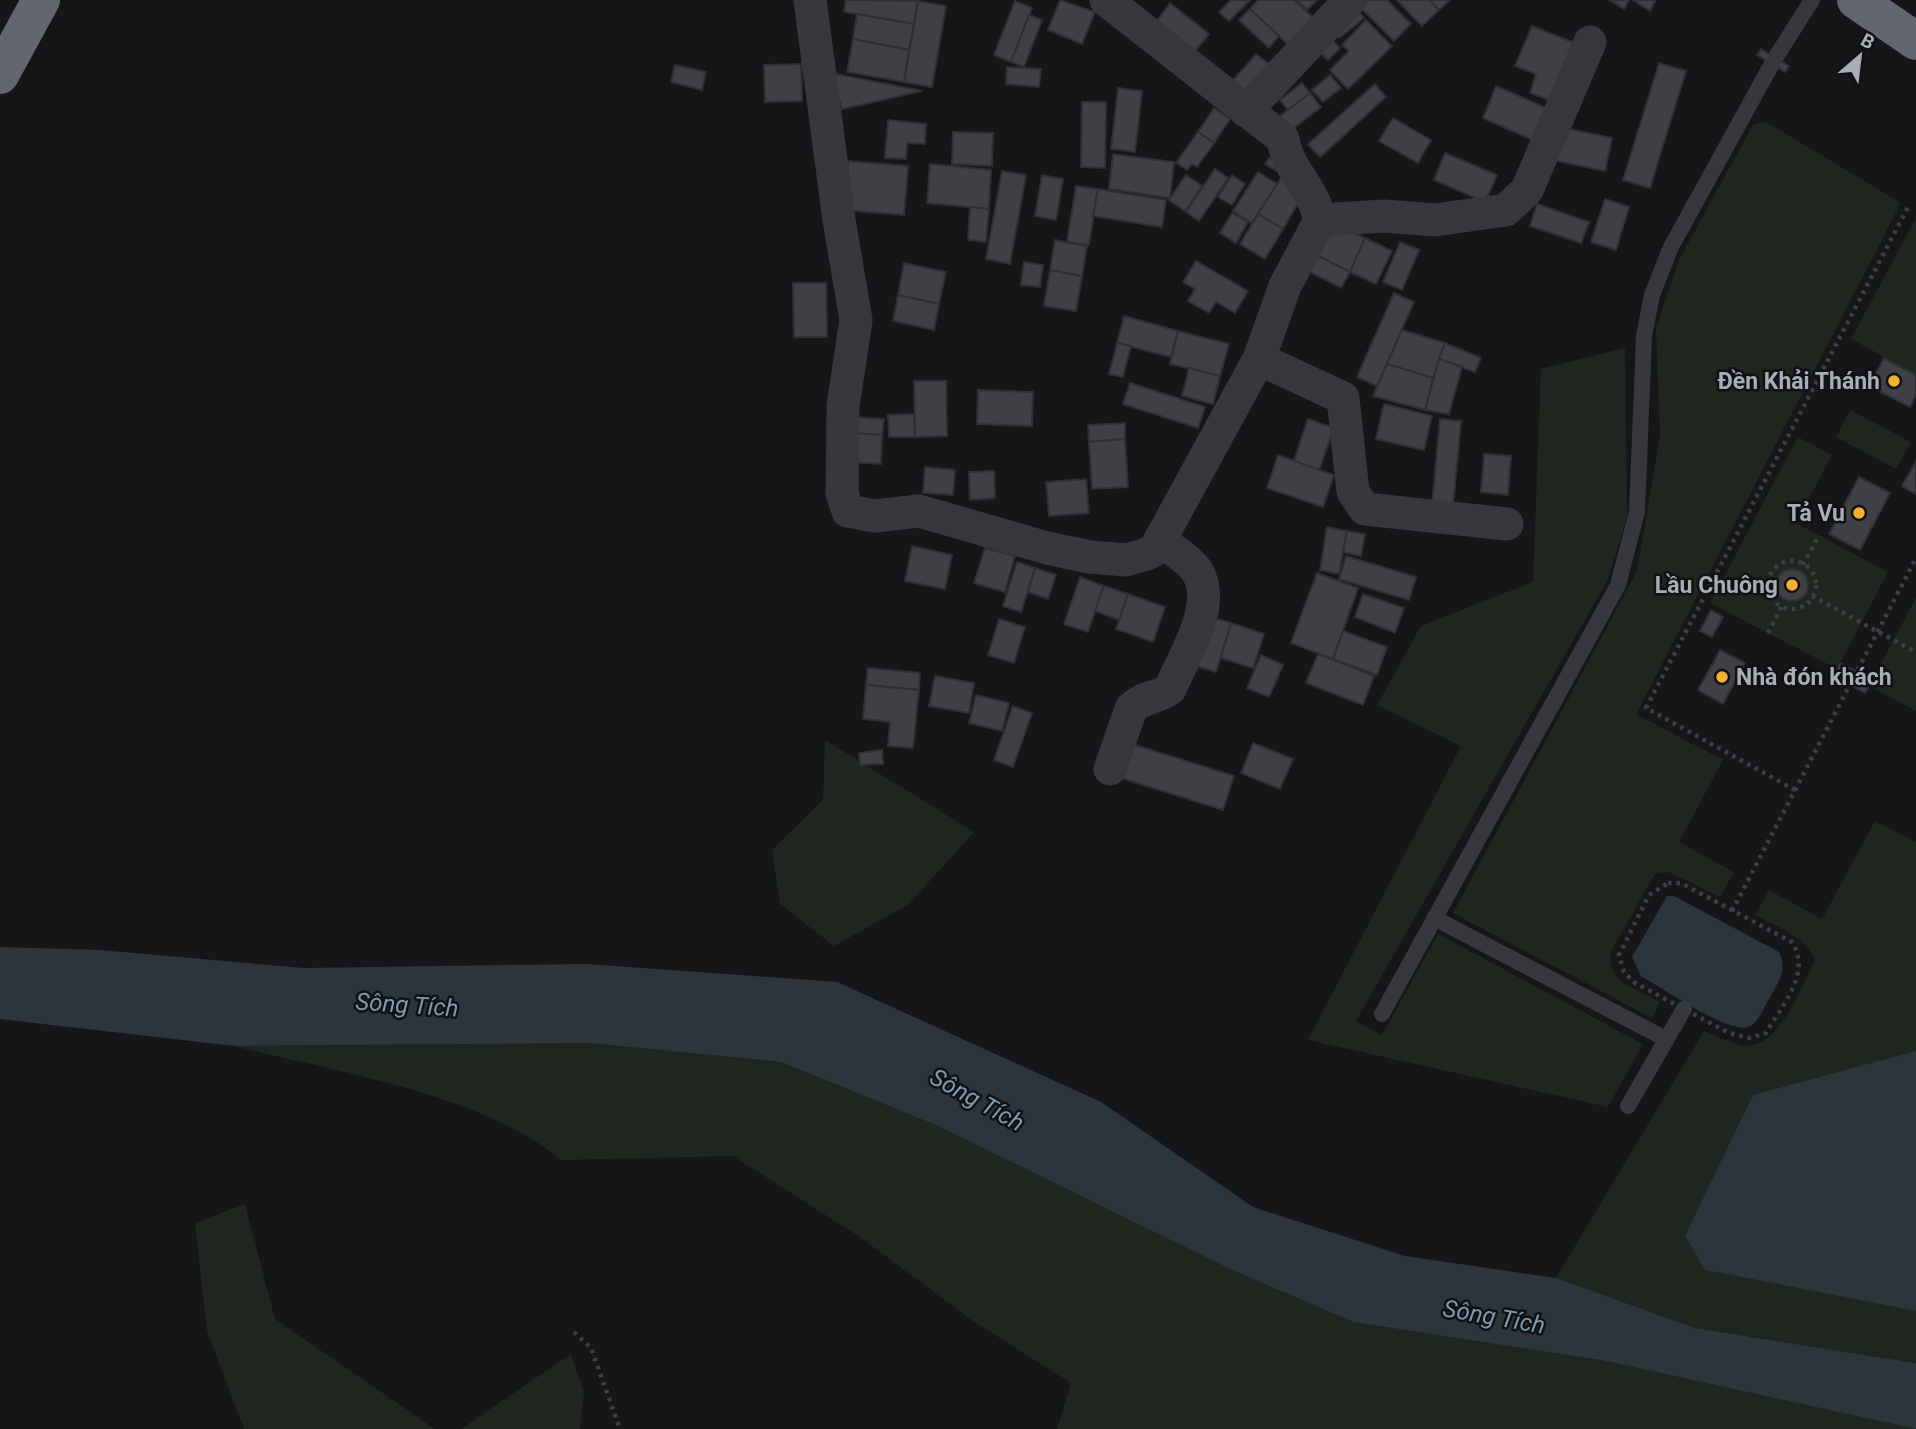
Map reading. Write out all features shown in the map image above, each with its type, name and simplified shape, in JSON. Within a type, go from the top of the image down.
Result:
[{"type":"highway","points":[[0,48],[23,0]]},
{"type":"highway","points":[[0,75],[41,0]]},
{"type":"highway","points":[[1856,0],[1916,41]]},
{"type":"street","points":[[810,0],[839,220],[856,320],[844,407],[842,493],[848,512],[875,516],[919,511],[1011,535],[1047,548],[1126,560],[1147,554],[1164,544],[1160,540]]},
{"type":"street","points":[[1106,0],[1283,139],[1286,158],[1315,199],[1320,220],[1285,286],[1259,359],[1160,540]]},
{"type":"street","points":[[1246,111],[1350,0]]},
{"type":"street","points":[[1320,220],[1384,216],[1435,220],[1506,210],[1527,190],[1590,42]]},
{"type":"street","points":[[1259,359],[1343,398],[1353,492],[1365,509],[1507,524]]},
{"type":"street","points":[[1110,769],[1131,709],[1137,702],[1170,689],[1202,613],[1203,592],[1197,571],[1160,540]]},
{"type":"lane","points":[[1382,1014],[1618,585],[1637,512],[1644,336],[1652,295],[1671,247],[1774,60],[1812,0]]},
{"type":"lane","points":[[1434,918],[1666,1040]]},
{"type":"lane","points":[[1628,1106],[1684,1009]]},
{"type":"path","points":[[1795,790],[1646,708],[1908,207]]},
{"type":"path","points":[[1803,566],[1819,535]]},
{"type":"path","points":[[1732,911],[1916,558]]},
{"type":"path","points":[[1794,560],[1803,566],[1812,570],[1817,588],[1807,605],[1791,610],[1773,601],[1767,583],[1777,566],[1794,560]]},
{"type":"path","points":[[1812,596],[1916,652]]},
{"type":"path","points":[[1768,634],[1782,606]]},
{"type":"path","points":[[1668,883],[1681,883],[1792,942],[1800,955],[1800,973],[1766,1033],[1749,1038],[1729,1033],[1684,1009],[1635,983],[1624,972],[1619,955],[1649,895],[1668,883]]},
{"type":"path","points":[[574,1332],[590,1348],[620,1429]]},
{"type":"shaded area","points":[[1766,122],[1901,203],[1636,714],[1723,760],[1679,842],[1734,872],[1720,897],[1669,872],[1655,874],[1610,953],[1612,970],[1621,982],[1660,1002],[1652,1018],[1453,913],[1637,571],[1660,435],[1656,328],[1679,260],[1753,125]]},
{"type":"shaded area","points":[[1916,218],[1916,374],[1851,339]]},
{"type":"shaded area","points":[[1625,348],[1627,518],[1608,579],[1356,1021],[1382,1035],[1438,934],[1643,1044],[1608,1107],[1308,1040],[1461,746],[1377,705],[1421,626],[1533,582],[1541,369]]},
{"type":"shaded area","points":[[1850,410],[1911,442],[1896,469],[1836,437]]},
{"type":"shaded area","points":[[1798,437],[1832,455],[1796,523],[1888,572],[1837,669],[1710,603]]},
{"type":"shaded area","points":[[1916,598],[1916,711],[1869,686]]},
{"type":"shaded area","points":[[825,740],[974,832],[909,904],[834,946],[780,904],[772,850],[823,800]]},
{"type":"shaded area","points":[[1875,821],[1916,842],[1916,1051],[1705,1270],[1916,1311],[1916,1363],[1695,1328],[1556,1278],[1704,1031],[1736,1044],[1754,1045],[1766,1039],[1787,1016],[1815,960],[1798,939],[1755,915],[1769,890],[1822,919]]},
{"type":"shaded area","points":[[589,1043],[781,1062],[938,1126],[1234,1271],[1353,1322],[1606,1361],[1916,1429],[1057,1429],[1071,1383],[970,1319],[860,1237],[733,1156],[562,1160],[528,1137],[449,1101],[361,1076],[234,1046]]},
{"type":"shaded area","points":[[245,1204],[275,1319],[435,1429],[244,1429],[207,1331],[195,1223]]},
{"type":"shaded area","points":[[571,1354],[584,1393],[580,1429],[461,1429]]},
{"type":"water","points":[[1667,896],[1674,896],[1779,952],[1783,964],[1781,975],[1761,1014],[1752,1025],[1739,1027],[1726,1024],[1641,976],[1632,957]]},
{"type":"water","name":"Sông Tích","points":[[0,947],[100,950],[303,968],[587,964],[837,982],[1101,1102],[1253,1207],[1405,1256],[1556,1278],[1695,1328],[1916,1363],[1916,1429],[1606,1361],[1353,1322],[1234,1271],[938,1126],[781,1062],[589,1043],[234,1046],[0,1019]]},
{"type":"water","points":[[1916,1051],[1916,1311],[1705,1270],[1685,1236],[1753,1095]]},
{"type":"building","points":[[846,0],[918,1],[914,24],[844,12]]},
{"type":"building","points":[[1060,0],[1095,12],[1082,44],[1048,30]]},
{"type":"building","points":[[1231,0],[1250,0],[1229,21],[1219,12]]},
{"type":"building","points":[[1258,0],[1294,0],[1317,21],[1292,48],[1250,9]]},
{"type":"building","points":[[1297,0],[1317,0],[1307,10]]},
{"type":"building","points":[[1363,0],[1387,0],[1411,24],[1394,41],[1358,5]]},
{"type":"building","points":[[1397,0],[1430,0],[1439,10],[1422,26]]},
{"type":"building","points":[[1430,0],[1450,0],[1439,10]]},
{"type":"building","points":[[1610,0],[1629,0],[1624,9]]},
{"type":"building","points":[[1633,0],[1656,0],[1650,11]]},
{"type":"building","points":[[918,1],[946,6],[932,87],[904,82]]},
{"type":"building","points":[[1015,1],[1032,8],[1011,62],[994,55]]},
{"type":"building","points":[[1170,3],[1209,34],[1191,56],[1153,26]]},
{"type":"building","points":[[1355,7],[1364,18],[1339,38],[1331,28]]},
{"type":"building","points":[[1250,9],[1279,36],[1269,48],[1239,20]]},
{"type":"building","points":[[857,14],[914,24],[909,50],[853,39]]},
{"type":"building","points":[[1029,15],[1042,20],[1024,67],[1011,62]]},
{"type":"building","points":[[1366,20],[1392,46],[1348,89],[1330,70],[1349,51],[1342,45]]},
{"type":"building","points":[[1532,26],[1582,46],[1559,104],[1530,93],[1536,74],[1515,66]]},
{"type":"building","points":[[853,39],[909,50],[904,82],[847,72]]},
{"type":"building","points":[[1333,41],[1340,48],[1328,60],[1313,45]]},
{"type":"building","points":[[1761,49],[1789,66],[1785,72],[1757,55]]},
{"type":"building","points":[[1256,54],[1273,67],[1244,100],[1228,86]]},
{"type":"building","points":[[1659,63],[1686,71],[1650,188],[1623,180]]},
{"type":"building","points":[[801,64],[802,101],[765,102],[764,65]]},
{"type":"building","points":[[675,65],[706,72],[702,90],[671,82]]},
{"type":"building","points":[[1007,67],[1041,69],[1039,87],[1006,84]]},
{"type":"building","points":[[831,73],[922,91],[842,109]]},
{"type":"building","points":[[1330,75],[1341,88],[1323,102],[1312,90]]},
{"type":"building","points":[[1302,83],[1310,93],[1288,110],[1280,100]]},
{"type":"building","points":[[1375,84],[1386,97],[1320,157],[1308,144]]},
{"type":"building","points":[[1496,86],[1553,111],[1539,143],[1483,118]]},
{"type":"building","points":[[1118,88],[1142,91],[1135,152],[1111,149]]},
{"type":"building","points":[[1310,93],[1321,107],[1290,131],[1279,117]]},
{"type":"building","points":[[1082,102],[1106,102],[1105,168],[1081,167]]},
{"type":"building","points":[[1214,108],[1230,119],[1214,143],[1198,132]]},
{"type":"building","points":[[1393,118],[1431,140],[1418,163],[1379,141]]},
{"type":"building","points":[[888,120],[926,124],[925,144],[907,143],[906,159],[885,158]]},
{"type":"building","points":[[1560,127],[1612,138],[1605,171],[1553,160]]},
{"type":"building","points":[[953,132],[993,133],[992,166],[952,164]]},
{"type":"building","points":[[1198,132],[1214,143],[1197,167],[1192,164],[1187,170],[1176,163]]},
{"type":"building","points":[[1445,153],[1497,175],[1485,202],[1434,180]]},
{"type":"building","points":[[1113,154],[1174,162],[1170,198],[1109,189]]},
{"type":"building","points":[[1269,158],[1285,167],[1281,173],[1265,164]]},
{"type":"building","points":[[848,161],[908,166],[904,215],[844,210]]},
{"type":"building","points":[[930,164],[991,170],[989,209],[927,203]]},
{"type":"building","points":[[1215,169],[1228,178],[1199,221],[1186,212]]},
{"type":"building","points":[[1002,171],[1026,175],[1010,264],[986,259]]},
{"type":"building","points":[[1258,172],[1277,184],[1252,223],[1233,211]]},
{"type":"building","points":[[1285,172],[1302,196],[1283,229],[1258,214]]},
{"type":"building","points":[[1042,175],[1063,179],[1056,220],[1035,216]]},
{"type":"building","points":[[1186,175],[1202,186],[1185,211],[1169,200]]},
{"type":"building","points":[[1232,175],[1245,184],[1232,205],[1218,197]]},
{"type":"building","points":[[1076,186],[1098,189],[1089,245],[1067,242]]},
{"type":"building","points":[[1098,189],[1166,200],[1162,227],[1093,216]]},
{"type":"building","points":[[1605,199],[1629,207],[1616,250],[1591,242]]},
{"type":"building","points":[[1537,204],[1589,222],[1581,243],[1530,226]]},
{"type":"building","points":[[970,207],[989,209],[986,242],[968,240]]},
{"type":"building","points":[[1232,213],[1248,222],[1236,243],[1220,233]]},
{"type":"building","points":[[1258,214],[1283,229],[1265,259],[1240,244]]},
{"type":"building","points":[[1333,223],[1365,238],[1350,272],[1318,256]]},
{"type":"building","points":[[1365,238],[1392,251],[1376,284],[1350,272]]},
{"type":"building","points":[[1055,240],[1087,246],[1082,276],[1050,270]]},
{"type":"building","points":[[1400,242],[1419,250],[1402,290],[1383,282]]},
{"type":"building","points":[[1318,256],[1350,272],[1341,288],[1310,272]]},
{"type":"building","points":[[1196,261],[1248,291],[1235,313],[1216,302],[1209,313],[1188,301],[1195,289],[1183,282]]},
{"type":"building","points":[[1024,262],[1043,265],[1040,287],[1021,285]]},
{"type":"building","points":[[904,263],[946,272],[939,304],[898,295]]},
{"type":"building","points":[[1050,270],[1082,276],[1076,311],[1044,306]]},
{"type":"building","points":[[793,283],[826,283],[827,337],[794,337]]},
{"type":"building","points":[[1394,293],[1414,302],[1377,386],[1357,377]]},
{"type":"building","points":[[898,295],[939,304],[934,330],[893,321]]},
{"type":"building","points":[[1124,316],[1178,331],[1171,357],[1117,343]]},
{"type":"building","points":[[1402,330],[1445,343],[1433,378],[1387,364]]},
{"type":"building","points":[[1178,331],[1229,344],[1220,376],[1170,364]]},
{"type":"building","points":[[1117,343],[1131,346],[1123,377],[1109,374]]},
{"type":"building","points":[[1445,343],[1481,358],[1475,372],[1439,359]]},
{"type":"building","name":"Đền Khải Thánh","points":[[1884,358],[1916,375],[1916,395],[1910,407],[1869,386]]},
{"type":"building","points":[[1439,359],[1462,367],[1449,414],[1425,410]]},
{"type":"building","points":[[1387,364],[1433,378],[1425,410],[1373,396]]},
{"type":"building","points":[[1189,368],[1220,376],[1213,404],[1182,396]]},
{"type":"building","points":[[914,381],[946,381],[947,436],[915,437]]},
{"type":"building","points":[[1130,383],[1205,407],[1198,428],[1123,404]]},
{"type":"building","points":[[978,390],[1033,392],[1032,426],[977,424]]},
{"type":"building","points":[[1384,404],[1432,416],[1424,450],[1376,439]]},
{"type":"building","points":[[914,414],[915,437],[889,437],[888,415]]},
{"type":"building","points":[[852,417],[884,419],[882,435],[851,433]]},
{"type":"building","points":[[1308,419],[1334,428],[1319,470],[1294,461]]},
{"type":"building","points":[[1440,419],[1461,421],[1453,507],[1432,505]]},
{"type":"building","points":[[1125,423],[1125,439],[1089,442],[1088,425]]},
{"type":"building","points":[[851,433],[882,435],[881,464],[849,462]]},
{"type":"building","points":[[1125,439],[1128,487],[1092,489],[1089,442]]},
{"type":"building","points":[[1484,454],[1511,456],[1508,495],[1481,492]]},
{"type":"building","points":[[1278,455],[1334,475],[1323,507],[1267,488]]},
{"type":"building","points":[[1916,461],[1916,494],[1902,486]]},
{"type":"building","points":[[925,467],[955,470],[953,495],[923,493]]},
{"type":"building","points":[[994,471],[995,498],[970,500],[969,472]]},
{"type":"building","name":"Tả Vu","points":[[1859,477],[1890,493],[1860,550],[1829,534]]},
{"type":"building","points":[[1086,479],[1089,513],[1049,516],[1046,482]]},
{"type":"building","points":[[1327,527],[1347,531],[1339,574],[1320,570]]},
{"type":"building","points":[[1347,531],[1365,534],[1361,556],[1343,552]]},
{"type":"building","points":[[912,546],[952,555],[945,589],[905,581]]},
{"type":"building","points":[[985,548],[1015,556],[1005,592],[974,583]]},
{"type":"building","points":[[1346,556],[1416,577],[1409,600],[1339,579]]},
{"type":"building","points":[[1017,562],[1035,568],[1021,612],[1003,606]]},
{"type":"building","points":[[1035,568],[1056,575],[1048,599],[1028,592]]},
{"type":"building","name":"Lầu Chuông","points":[[1792,569],[1803,574],[1808,585],[1803,596],[1792,601],[1781,596],[1776,585],[1781,574]]},
{"type":"building","points":[[1317,573],[1358,588],[1333,659],[1291,643]]},
{"type":"building","points":[[1080,577],[1104,586],[1088,632],[1064,624]]},
{"type":"building","points":[[1104,586],[1128,594],[1119,620],[1095,611]]},
{"type":"building","points":[[1128,594],[1165,607],[1153,642],[1116,629]]},
{"type":"building","points":[[1363,594],[1404,608],[1395,633],[1355,617]]},
{"type":"building","points":[[1711,610],[1723,617],[1712,637],[1700,631]]},
{"type":"building","points":[[1208,616],[1231,623],[1216,672],[1193,665]]},
{"type":"building","points":[[999,619],[1025,627],[1014,663],[988,655]]},
{"type":"building","points":[[1231,623],[1264,634],[1253,668],[1221,658]]},
{"type":"building","points":[[1343,631],[1387,647],[1377,675],[1333,659]]},
{"type":"building","name":"Nhà đón khách","points":[[1720,650],[1745,663],[1723,704],[1698,690]]},
{"type":"building","points":[[1318,654],[1374,676],[1363,705],[1306,683]]},
{"type":"building","points":[[1261,655],[1283,665],[1269,697],[1247,688]]},
{"type":"building","points":[[1840,663],[1872,680],[1865,693],[1833,676]]},
{"type":"building","points":[[868,668],[920,673],[919,690],[866,685]]},
{"type":"building","points":[[935,676],[974,683],[969,713],[929,706]]},
{"type":"building","points":[[866,685],[919,690],[913,748],[888,746],[890,722],[863,719]]},
{"type":"building","points":[[976,695],[1009,703],[1002,731],[969,723]]},
{"type":"building","points":[[1013,706],[1032,713],[1013,767],[994,760]]},
{"type":"building","points":[[1253,743],[1293,759],[1280,789],[1241,773]]},
{"type":"building","points":[[1132,744],[1234,776],[1223,810],[1121,778]]},
{"type":"building","points":[[882,750],[883,764],[860,765],[859,753]]},
{"type":"place","name":"Đền Khải Thánh","points":[[1894,381]]},
{"type":"place","name":"Tả Vu","points":[[1859,513]]},
{"type":"place","name":"Lầu Chuông","points":[[1792,585]]},
{"type":"place","name":"Nhà đón khách","points":[[1722,677]]}]
